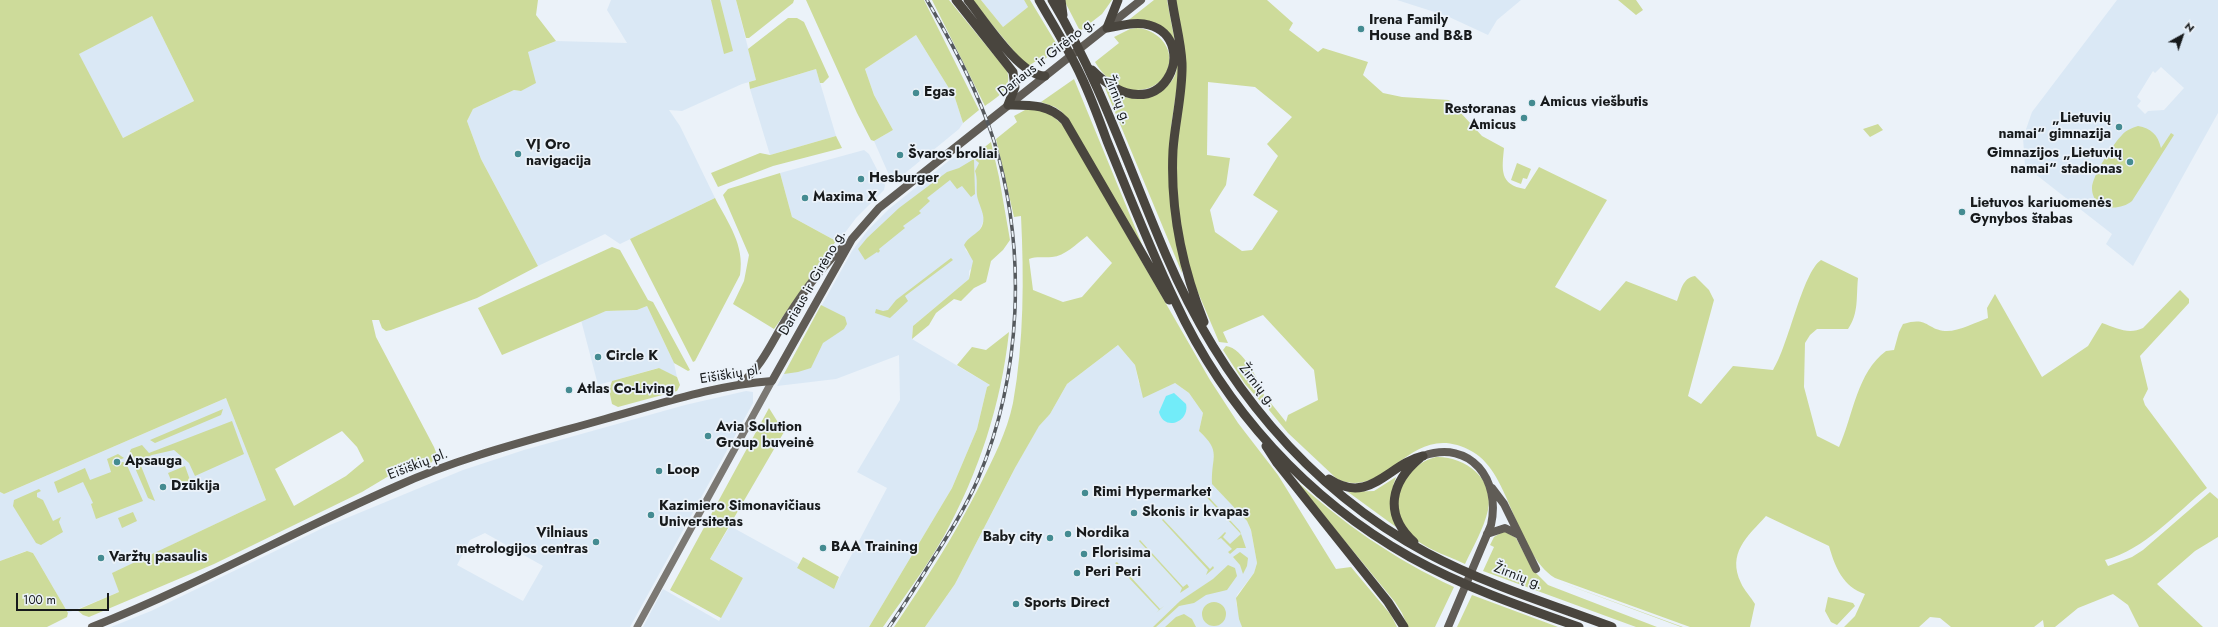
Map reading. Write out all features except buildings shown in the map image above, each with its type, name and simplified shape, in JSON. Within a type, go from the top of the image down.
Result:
[{"type":"highway","points":[[956,0],[1013,72],[1015,87],[1008,105],[1045,107],[1059,115],[1064,121],[1170,303],[1190,331]]},
{"type":"highway","points":[[968,0],[1018,62],[1036,75],[1045,76]]},
{"type":"highway","name":"Žirnių g.","points":[[1039,0],[1082,77],[1155,256],[1190,331],[1217,379],[1253,426],[1300,476],[1338,508],[1383,540],[1411,557],[1480,590],[1579,627]]},
{"type":"highway","name":"Žirnių g.","points":[[1052,0],[1088,66],[1166,256],[1189,306],[1214,350],[1236,384],[1257,410],[1312,468],[1367,516],[1426,552],[1484,580],[1612,627]]},
{"type":"highway","points":[[1060,0],[1065,22]]},
{"type":"highway","points":[[1088,66],[1112,88],[1130,94],[1139,95],[1154,92],[1166,83],[1169,77],[1174,56],[1169,42],[1159,30],[1150,25],[1139,24],[1107,28],[1118,0]]},
{"type":"highway","points":[[1172,0],[1182,63],[1173,150],[1174,206],[1181,248],[1192,289],[1214,350]]},
{"type":"highway","points":[[1253,426],[1277,464],[1388,602],[1404,627]]},
{"type":"highway","points":[[1312,468],[1339,484],[1360,488],[1378,482],[1404,462],[1422,456]]},
{"type":"highway","points":[[1422,456],[1407,470],[1399,482],[1396,490],[1394,508],[1399,524],[1407,536],[1426,552]]},
{"type":"main road","name":"Dariaus ir Girėno g.","points":[[637,627],[852,239],[879,208],[965,138],[1141,0]]},
{"type":"main road","points":[[739,385],[757,369],[789,315],[830,258],[852,239]]},
{"type":"main road","name":"Eišiškių pl.","points":[[92,627],[153,603],[334,515],[433,471],[552,434],[694,394],[739,385],[772,381]]},
{"type":"main road","points":[[1422,456],[1444,452],[1464,456],[1479,467],[1491,487],[1504,504],[1536,568]]},
{"type":"main road","points":[[1448,627],[1454,609],[1487,534],[1494,510],[1491,487]]},
{"type":"main road","points":[[1487,534],[1505,528],[1519,535]]},
{"type":"main road","points":[[1442,627],[1454,609]]},
{"type":"shaded area","points":[[611,0],[736,0],[756,80],[742,84],[682,111],[669,110],[680,126],[715,198],[620,244],[605,234],[538,266],[481,159],[467,121],[473,109],[514,90],[521,91],[528,52],[556,41],[627,43],[607,10]]},
{"type":"shaded area","points":[[981,0],[1024,0],[1028,7],[1003,27]]},
{"type":"shaded area","points":[[1397,0],[1521,0],[1497,20],[1488,35],[1447,16]]},
{"type":"shaded area","name":"„Lietuvių namai“ gimnazija","points":[[2117,0],[2218,0],[2218,113],[2133,266],[2106,244],[2112,234],[2025,166],[2023,138],[2032,112]],"holes":[[[2161,67],[2184,88],[2164,110],[2148,111],[2145,114],[2137,106],[2141,101],[2137,97],[2153,71],[2155,73]]]},
{"type":"shaded area","points":[[152,16],[194,101],[123,138],[78,54]]},
{"type":"shaded area","points":[[916,35],[955,98],[963,123],[959,129],[898,179],[889,175],[874,141],[893,130],[874,95],[865,69]]},
{"type":"shaded area","points":[[816,69],[836,136],[770,155],[750,89]]},
{"type":"shaded area","points":[[864,150],[869,154],[885,185],[884,190],[856,218],[838,242],[792,217],[780,173]]},
{"type":"shaded area","points":[[967,152],[979,163],[975,171],[978,180],[978,197],[981,203],[984,220],[980,229],[965,249],[973,259],[973,267],[969,271],[969,279],[913,326],[912,339],[990,385],[987,387],[977,429],[952,488],[869,627],[643,627],[663,589],[719,621],[743,578],[710,559],[730,526],[799,564],[797,568],[834,588],[887,488],[857,472],[900,400],[899,355],[836,379],[777,386],[852,251],[868,230],[889,209],[951,159]]},
{"type":"shaded area","points":[[647,306],[674,363],[677,377],[658,368],[598,385],[581,320],[606,311],[637,310]]},
{"type":"shaded area","points":[[1118,345],[1135,365],[1139,384],[1175,383],[1189,393],[1203,413],[1199,431],[1209,440],[1214,450],[1213,484],[1247,521],[1251,530],[1257,563],[1254,573],[1237,595],[1236,602],[1242,627],[925,627],[955,584],[1039,425],[1050,414],[1067,384]]},
{"type":"shaded area","points":[[746,391],[753,392],[753,403],[630,627],[111,627],[151,611],[325,527],[463,470],[524,450],[685,405]],"holes":[[[485,533],[543,566],[523,601],[457,565],[470,540]]]},
{"type":"shaded area","points":[[226,398],[266,500],[113,573],[119,592],[68,613],[33,553],[26,551],[0,561],[0,492],[4,494]]},
{"type":"green space","points":[[0,0],[538,0],[536,15],[556,41],[528,52],[536,83],[521,91],[514,90],[473,109],[467,121],[481,159],[538,266],[477,298],[391,330],[386,331],[382,328],[379,320],[372,320],[376,337],[434,447],[437,455],[431,463],[392,474],[362,492],[214,564],[89,617],[83,615],[77,610],[119,592],[112,573],[266,500],[226,398],[4,494],[0,492]],"holes":[[[152,16],[194,101],[123,138],[79,54]],[[342,431],[357,447],[364,461],[346,476],[294,506],[275,469]]]},
{"type":"green space","points":[[711,0],[720,0],[733,51],[724,54]]},
{"type":"green space","points":[[736,0],[794,0],[793,3],[749,38],[746,38]]},
{"type":"green space","points":[[806,0],[924,0],[979,110],[963,123],[955,98],[916,35],[865,69],[874,95],[893,130],[874,141],[871,140],[857,113]]},
{"type":"green space","points":[[932,0],[949,0],[1007,71],[1008,83],[1006,88],[999,96],[985,106]]},
{"type":"green space","points":[[972,0],[981,0],[1003,27],[1028,7],[1024,0],[1030,0],[1059,48],[1041,62],[1039,59],[1027,67]]},
{"type":"green space","points":[[1064,0],[1112,0],[1102,14],[1080,31]]},
{"type":"green space","points":[[1154,0],[1167,0],[1178,58],[1178,80],[1171,127],[1182,273],[1105,88],[1124,97],[1147,97],[1163,90],[1174,78],[1177,62],[1170,35],[1126,22]]},
{"type":"green space","points":[[1175,0],[1267,0],[1293,23],[1289,30],[1318,52],[1323,48],[1368,62],[1363,75],[1383,93],[1402,97],[1449,100],[1482,136],[1504,148],[1504,175],[1510,184],[1525,189],[1539,167],[1607,200],[1555,287],[1600,311],[1626,281],[1677,301],[1685,282],[1691,277],[1695,276],[1709,290],[1714,300],[1688,396],[1701,404],[1733,366],[1773,370],[1785,344],[1808,279],[1814,267],[1821,260],[1858,278],[1854,317],[1848,329],[1817,329],[1810,335],[1805,343],[1804,387],[1817,436],[1839,447],[1857,395],[1868,370],[1886,351],[1894,350],[1903,324],[1917,321],[1945,331],[1961,328],[1988,318],[1987,308],[1995,294],[2042,377],[2088,346],[2102,323],[2117,329],[2128,331],[2143,328],[2180,290],[2189,299],[2189,303],[2140,356],[2148,389],[2143,399],[2145,405],[2207,488],[2159,530],[2133,548],[2105,560],[2108,566],[2132,557],[2143,550],[2210,492],[2218,499],[2218,537],[2195,551],[2157,584],[2203,627],[2139,627],[2128,605],[2113,594],[2078,608],[2055,627],[2044,627],[2043,620],[2034,627],[1951,627],[1940,618],[1930,617],[1919,627],[1844,627],[1855,616],[1865,594],[1857,591],[1841,575],[1837,569],[1829,546],[1766,516],[1741,546],[1736,563],[1737,572],[1741,583],[1755,604],[1750,627],[1690,627],[1555,578],[1542,566],[1521,533],[1496,477],[1486,463],[1473,452],[1451,444],[1432,444],[1416,451],[1371,479],[1355,483],[1337,479],[1288,433],[1269,410],[1270,402],[1286,422],[1288,415],[1318,400],[1314,370],[1263,315],[1223,332],[1228,343],[1219,342],[1194,283],[1185,250],[1179,218],[1176,179],[1177,143],[1182,102]],"holes":[[[1208,82],[1255,87],[1292,117],[1267,144],[1278,156],[1253,195],[1278,211],[1252,250],[1242,251],[1215,232],[1210,210],[1226,185],[1230,158],[1207,155]]]},
{"type":"green space","points":[[1618,0],[1636,0],[1643,10],[1636,15]]},
{"type":"green space","points":[[788,18],[797,18],[804,22],[829,77],[823,83],[820,83],[816,69],[750,89],[749,82],[756,80],[748,49]]},
{"type":"green space","points":[[1137,28],[1153,33],[1159,37],[1168,50],[1169,65],[1163,78],[1158,83],[1146,89],[1133,90],[1121,87],[1110,80],[1095,62],[1119,43],[1114,37],[1130,29]]},
{"type":"green space","points":[[1074,79],[1148,259],[1062,112],[1055,107],[1041,102]]},
{"type":"green space","points":[[1035,108],[1049,113],[1063,125],[1210,380],[1238,423],[1278,475],[1336,569],[1351,567],[1391,615],[1397,627],[1242,627],[1239,619],[1236,598],[1254,573],[1257,563],[1251,530],[1247,521],[1212,484],[1213,450],[1211,444],[1199,431],[1203,413],[1189,393],[1175,383],[1143,398],[1135,365],[1118,345],[1067,384],[1050,414],[1039,426],[1015,468],[955,584],[925,627],[894,627],[939,558],[970,504],[999,445],[1013,403],[1017,380],[1022,310],[1023,263],[1021,216],[1014,217],[996,139],[1017,122],[1014,116],[1025,110]],"holes":[[[1087,236],[1112,263],[1082,297],[1063,302],[1033,290],[1029,259],[1057,256],[1070,249]]]},
{"type":"green space","points":[[1878,124],[1883,130],[1870,137],[1863,129]]},
{"type":"green space","name":"Gimnazijos „Lietuvių namai“ stadionas","points":[[2138,126],[2150,130],[2158,139],[2161,148],[2171,133],[2174,135],[2132,201],[2127,205],[2114,208],[2101,205],[2096,201],[2093,195],[2092,188],[2095,176],[2118,139],[2127,130]]},
{"type":"green space","points":[[836,136],[842,148],[773,166],[718,187],[711,173],[760,153],[770,155]]},
{"type":"green space","points":[[991,142],[1010,240],[1003,250],[991,261],[986,282],[974,288],[961,301],[954,299],[936,313],[929,325],[912,339],[913,326],[969,279],[973,261],[964,245],[981,228],[983,224],[983,215],[977,195],[977,180],[975,171],[979,163],[972,157]]},
{"type":"green space","points":[[974,159],[975,194],[971,197],[962,186],[957,189],[950,180],[927,198],[930,201],[919,211],[921,213],[903,226],[905,228],[879,249],[880,251],[878,253],[877,252],[865,260],[858,249],[867,238],[899,208],[947,172],[959,168]]},
{"type":"green space","points":[[1517,163],[1531,169],[1527,179],[1523,178],[1521,184],[1511,180]]},
{"type":"green space","points":[[780,173],[792,217],[836,241],[774,329],[733,304],[744,281],[749,255],[723,195],[728,189]]},
{"type":"green space","points":[[715,198],[730,225],[738,244],[741,264],[740,275],[695,361],[693,362],[630,239]]},
{"type":"green space","points":[[612,247],[620,250],[648,300],[653,302],[690,370],[688,371],[674,363],[647,306],[637,310],[606,311],[502,355],[478,308]]},
{"type":"green space","points":[[951,258],[953,260],[905,296],[908,301],[890,318],[875,313],[876,309],[883,311],[888,310],[896,300]]},
{"type":"green space","points":[[821,305],[845,317],[847,324],[844,329],[823,343],[811,368],[784,374]]},
{"type":"green space","points":[[1009,332],[1000,386],[987,437],[978,463],[957,512],[930,560],[883,627],[869,627],[952,488],[977,429],[987,387],[990,385],[957,365],[972,347],[986,350]]},
{"type":"green space","points":[[1226,346],[1232,348],[1238,353],[1250,366],[1264,395],[1261,402],[1245,384],[1223,350]]},
{"type":"green space","points":[[659,368],[677,377],[680,385],[677,391],[618,407],[612,404],[609,390],[612,381]]},
{"type":"green space","points":[[769,408],[784,432],[710,559],[743,578],[721,618],[670,590]]},
{"type":"green space","points":[[223,409],[221,415],[155,443],[150,440]]},
{"type":"green space","points":[[232,421],[244,454],[195,476],[189,463],[174,450],[152,455],[139,461],[155,501],[148,498],[129,454],[131,449],[142,445],[149,453]]},
{"type":"green space","points":[[118,454],[124,458],[112,463],[113,465],[122,462],[126,463],[143,501],[96,519],[91,504],[93,503],[83,482],[58,493],[54,482],[85,468],[90,480],[111,472],[107,459]]},
{"type":"green space","points":[[1436,457],[1457,460],[1467,465],[1482,479],[1487,488],[1489,498],[1488,510],[1484,524],[1465,564],[1416,540],[1403,524],[1399,512],[1398,500],[1406,478],[1414,469],[1424,462]]},
{"type":"green space","points":[[185,466],[190,480],[188,484],[175,490],[168,473]]},
{"type":"green space","points":[[1396,477],[1392,490],[1392,502],[1396,527],[1348,492],[1374,491]]},
{"type":"green space","points":[[1293,478],[1330,510],[1369,539],[1410,564],[1454,587],[1435,627],[1408,627],[1395,602]]},
{"type":"green space","points":[[39,489],[41,491],[37,493],[37,497],[43,500],[53,521],[61,517],[59,522],[63,532],[41,545],[36,543],[13,506],[14,500]]},
{"type":"green space","points":[[1199,489],[1203,491],[1240,531],[1246,548],[1237,548],[1230,554],[1228,552],[1232,549],[1221,538],[1217,540],[1225,532],[1226,533],[1223,537],[1230,544],[1241,534]]},
{"type":"green space","points":[[133,512],[137,521],[122,528],[118,518]]},
{"type":"green space","points":[[1163,519],[1210,569],[1213,566],[1214,568],[1206,575],[1208,570],[1162,520]]},
{"type":"green space","points":[[1504,531],[1516,538],[1533,570],[1548,585],[1657,627],[1636,627],[1483,571],[1494,547],[1490,545],[1494,537]]},
{"type":"green space","points":[[1140,540],[1183,587],[1187,584],[1189,587],[1180,593],[1182,588],[1139,541]]},
{"type":"green space","points":[[27,551],[33,553],[68,613],[67,617],[47,627],[0,627],[0,561]]},
{"type":"green space","points":[[1240,552],[1248,558],[1247,566],[1243,574],[1240,565],[1233,557]]},
{"type":"green space","points":[[803,557],[839,577],[834,589],[797,568]]},
{"type":"green space","points":[[1117,562],[1160,609],[1164,606],[1156,613],[1159,610],[1115,563]]},
{"type":"green space","points":[[1228,565],[1235,568],[1237,576],[1227,590],[1206,595],[1194,603],[1179,606],[1156,627],[1153,627],[1180,601],[1213,579]]},
{"type":"green space","points":[[1557,581],[1683,627],[1681,627]]},
{"type":"green space","points":[[1472,595],[1558,627],[1457,627]]},
{"type":"green space","points":[[1828,597],[1853,603],[1855,606],[1837,625],[1831,622],[1825,611]]},
{"type":"green space","points":[[1214,602],[1222,606],[1226,614],[1222,622],[1214,626],[1206,622],[1202,614],[1206,606]]},
{"type":"green space","points":[[1184,614],[1192,619],[1196,627],[1165,627],[1176,617]]},
{"type":"water","points":[[1174,393],[1186,404],[1186,410],[1181,420],[1171,423],[1166,422],[1159,412],[1166,396]]},
{"type":"railway","points":[[889,627],[949,533],[978,479],[993,439],[1004,397],[1011,355],[1015,312],[1015,268],[1012,225],[1005,183],[994,141],[973,86],[927,0]]},
{"type":"place","name":"Irena Family House and B&B","points":[[1361,29]]},
{"type":"place","name":"Egas","points":[[916,93]]},
{"type":"place","name":"Amicus viešbutis","points":[[1532,103]]},
{"type":"place","name":"Restoranas Amicus","points":[[1524,118]]},
{"type":"place","name":"„Lietuvių namai“ gimnazija","points":[[2119,127]]},
{"type":"place","name":"VĮ Oro navigacija","points":[[518,154]]},
{"type":"place","name":"Švaros broliai","points":[[900,155]]},
{"type":"place","name":"Gimnazijos „Lietuvių namai“ stadionas","points":[[2130,162]]},
{"type":"place","name":"Hesburger","points":[[861,179]]},
{"type":"place","name":"Maxima X","points":[[805,198]]},
{"type":"place","name":"Lietuvos kariuomenės Gynybos štabas","points":[[1962,212]]},
{"type":"place","name":"Circle K","points":[[598,357]]},
{"type":"place","name":"Atlas Co-Living","points":[[569,390]]},
{"type":"place","name":"Avia Solution Group buveinė","points":[[708,436]]},
{"type":"place","name":"Apsauga","points":[[117,462]]},
{"type":"place","name":"Loop","points":[[659,471]]},
{"type":"place","name":"Dzūkija","points":[[163,487]]},
{"type":"place","name":"Rimi Hypermarket","points":[[1085,493]]},
{"type":"place","name":"Skonis ir kvapas","points":[[1134,513]]},
{"type":"place","name":"Kazimiero Simonavičiaus Universitetas","points":[[651,515]]},
{"type":"place","name":"Nordika","points":[[1068,534]]},
{"type":"place","name":"Baby city","points":[[1050,538]]},
{"type":"place","name":"Vilniaus metrologijos centras","points":[[596,542]]},
{"type":"place","name":"BAA Training","points":[[823,548]]},
{"type":"place","name":"Florisima","points":[[1084,554]]},
{"type":"place","name":"Varžtų pasaulis","points":[[101,558]]},
{"type":"place","name":"Peri Peri","points":[[1077,573]]},
{"type":"place","name":"Sports Direct","points":[[1016,604]]}]
